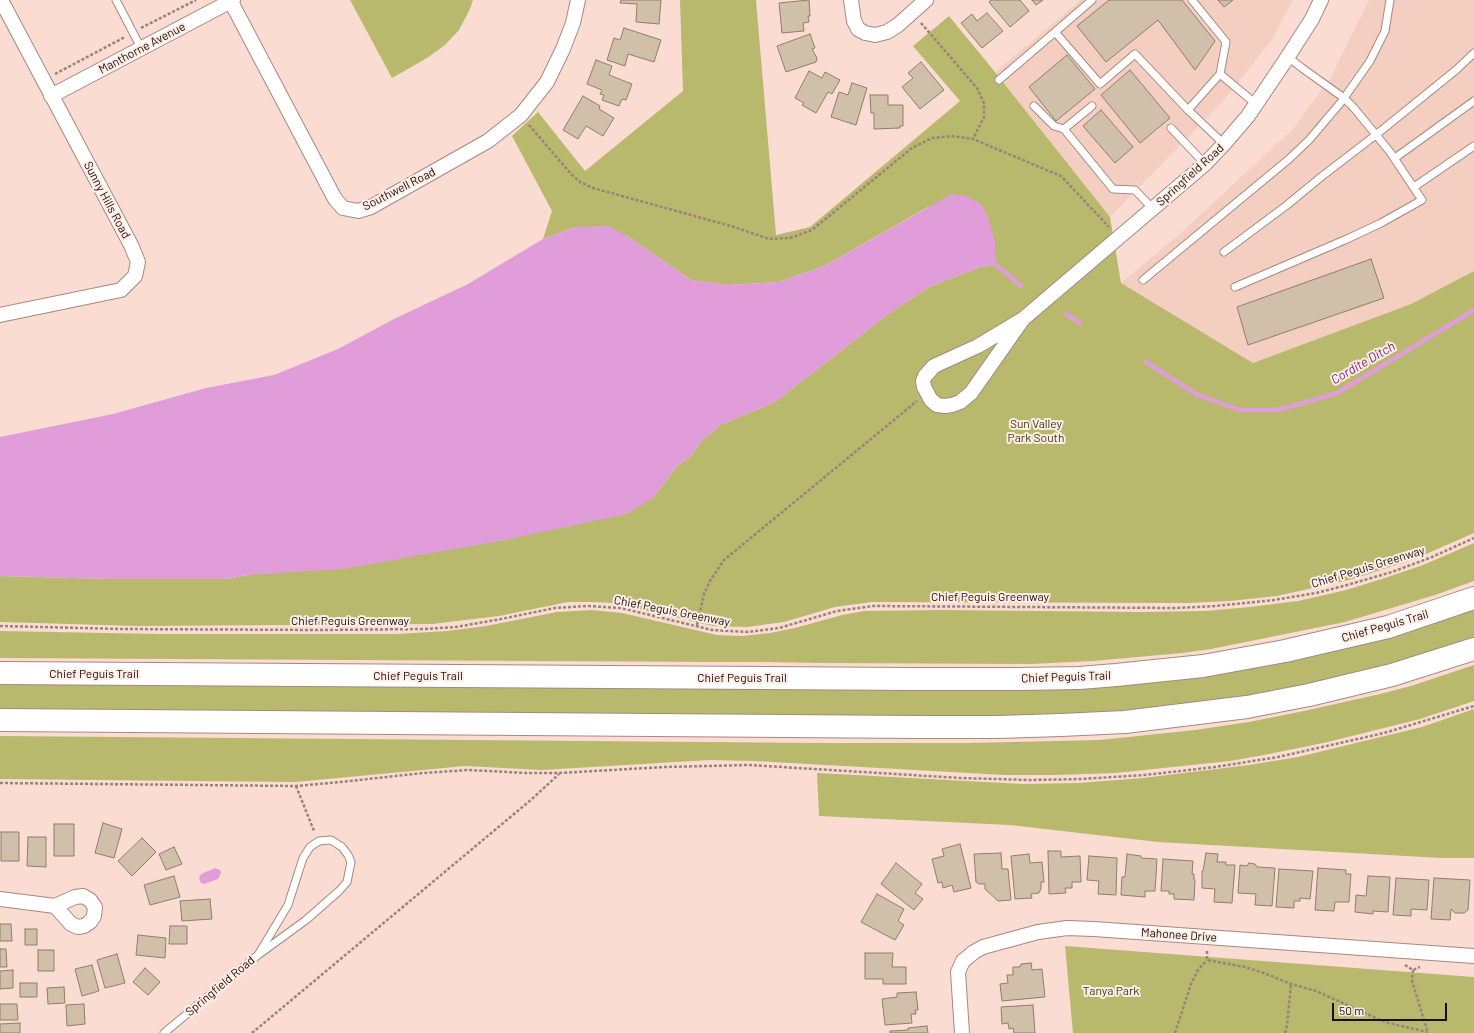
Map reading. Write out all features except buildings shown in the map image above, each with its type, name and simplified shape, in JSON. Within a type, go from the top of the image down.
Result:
[{"type":"main road","name":"Chief Peguis Trail","points":[[0,673],[914,679],[1079,678],[1203,666],[1285,652],[1388,626],[1474,598]]},
{"type":"main road","points":[[0,720],[923,727],[998,727],[1125,722],[1247,707],[1309,695],[1392,675],[1474,649]]},
{"type":"street","name":"Sunny Hills Road","points":[[0,315],[121,290],[135,276],[138,262],[131,245],[1,0]]},
{"type":"street","name":"Southwell Road","points":[[231,0],[335,200],[343,208],[358,211],[371,207],[488,141],[521,116],[547,82],[563,49],[573,23],[578,0]]},
{"type":"street","name":"Manthorne Avenue","points":[[51,96],[231,0]]},
{"type":"street","points":[[851,0],[854,21],[858,29],[865,34],[875,35],[887,32],[926,0]]},
{"type":"street","name":"Springfield Road","points":[[1023,319],[998,353],[981,380],[965,398],[952,405],[937,405],[926,393],[923,382],[925,376],[934,366],[978,346],[1023,319],[1205,164],[1224,144],[1256,104],[1312,19],[1321,0]]},
{"type":"street","points":[[0,899],[55,906]]},
{"type":"street","name":"Mahonee Drive","points":[[962,1033],[958,972],[963,960],[983,947],[1038,932],[1067,928],[1094,929],[1474,956]]},
{"type":"lane","points":[[116,0],[141,48]]},
{"type":"lane","points":[[999,80],[1092,0]]},
{"type":"lane","points":[[1188,110],[1220,74],[1226,42],[1192,0]]},
{"type":"lane","points":[[1143,280],[1289,159],[1309,140],[1344,98],[1370,61],[1385,31],[1390,0]]},
{"type":"lane","points":[[1055,32],[1100,84],[1135,54],[1188,110],[1224,144]]},
{"type":"lane","points":[[1224,252],[1287,205],[1456,70],[1474,53]]},
{"type":"lane","points":[[1235,287],[1347,239],[1381,223],[1422,200],[1395,158],[1344,98],[1288,57]]},
{"type":"lane","points":[[1220,74],[1256,104]]},
{"type":"lane","points":[[1395,158],[1474,101]]},
{"type":"lane","points":[[1034,106],[1054,126],[1064,129],[1113,189],[1135,190],[1153,208]]},
{"type":"lane","points":[[1064,129],[1092,106]]},
{"type":"lane","points":[[1171,128],[1205,164]]},
{"type":"lane","points":[[1414,187],[1474,146]]},
{"type":"lane","name":"Springfield Road","points":[[164,1033],[258,955],[306,920],[347,882],[350,862],[348,855],[342,847],[331,840],[319,841],[310,846],[303,858],[288,905],[258,955]]},
{"type":"path","points":[[43,81],[196,0]]},
{"type":"path","points":[[912,12],[977,88],[984,103],[984,117],[973,139]]},
{"type":"path","points":[[521,116],[572,175],[580,182],[593,188],[731,226],[769,239],[790,238],[812,230],[912,148],[932,138],[952,136],[973,139],[1060,176],[1119,238]]},
{"type":"path","points":[[697,626],[704,594],[710,581],[724,560],[926,393]]},
{"type":"path","name":"Chief Peguis Greenway","points":[[0,626],[137,629],[424,629],[471,624],[554,608],[586,606],[621,608],[723,631],[748,632],[794,624],[837,611],[873,606],[1176,608],[1216,606],[1274,600],[1316,593],[1347,585],[1392,572],[1432,557],[1474,538]]},
{"type":"path","points":[[0,783],[296,786],[468,770],[559,774],[666,766],[749,765],[960,778],[1065,779],[1145,775],[1215,767],[1278,757],[1384,733],[1474,706]]},
{"type":"path","points":[[252,1033],[532,799],[559,774]]},
{"type":"path","points":[[296,786],[319,841]]},
{"type":"path","points":[[1175,1033],[1191,984],[1198,970],[1207,960],[1208,937]]},
{"type":"path","points":[[1207,960],[1245,967],[1264,973],[1291,984],[1316,991],[1385,1022],[1428,1032]]},
{"type":"path","points":[[1413,970],[1412,981],[1428,1032]]},
{"type":"path","points":[[1284,1033],[1287,1026],[1291,984]]},
{"type":"shaded area","points":[[1081,0],[1293,0],[1271,41],[1223,101],[1110,217],[995,72]]},
{"type":"shaded area","points":[[1369,0],[1474,0],[1474,271],[1411,304],[1253,363],[1121,283],[1182,232],[1293,129],[1331,77]]},
{"type":"shaded area","points":[[952,194],[966,196],[981,204],[988,217],[995,242],[996,265],[980,267],[929,287],[891,312],[775,402],[720,425],[701,442],[689,458],[677,466],[653,498],[627,514],[505,540],[343,569],[247,575],[227,579],[109,579],[0,576],[0,437],[113,414],[206,388],[274,375],[338,349],[394,319],[468,284],[543,239],[575,227],[608,226],[627,236],[691,280],[731,285],[779,282],[824,266]]},
{"type":"shaded area","points":[[215,868],[220,870],[221,873],[218,879],[204,884],[201,883],[199,878],[201,874]]},
{"type":"green space","points":[[350,0],[473,0],[459,30],[445,45],[427,58],[392,78]]},
{"type":"green space","name":"Sun Valley Park South","points":[[680,0],[756,0],[776,235],[810,227],[960,101],[913,46],[949,16],[1110,217],[1121,283],[1253,363],[1411,304],[1474,271],[1474,533],[1417,558],[1353,579],[1277,596],[1230,601],[1188,603],[872,602],[835,607],[784,622],[747,627],[713,626],[613,603],[593,602],[568,602],[499,616],[432,624],[137,626],[0,622],[0,576],[109,579],[227,579],[653,498],[677,466],[689,458],[701,442],[720,425],[775,402],[891,312],[929,287],[980,267],[996,265],[928,207],[824,266],[779,282],[729,285],[691,280],[627,236],[575,227],[543,239],[552,211],[512,136],[538,112],[585,171],[683,91]]},
{"type":"green space","points":[[1474,543],[1474,581],[1435,595],[1345,622],[1211,649],[1093,661],[1031,664],[0,658],[0,631],[159,634],[397,634],[447,631],[486,626],[557,612],[592,610],[622,613],[717,635],[743,636],[795,628],[842,615],[864,611],[1205,611],[1298,601],[1346,590],[1423,565]]},
{"type":"green space","points":[[1474,608],[1474,638],[1414,658],[1292,689],[1184,707],[1088,715],[1082,713],[1065,714],[1061,716],[966,718],[0,711],[0,682],[1042,688]]},
{"type":"green space","points":[[1474,665],[1474,701],[1420,719],[1328,742],[1264,755],[1230,761],[1116,773],[1004,775],[755,761],[710,760],[542,770],[465,766],[296,782],[0,779],[0,736],[820,743],[971,743],[1100,740],[1195,730],[1249,722],[1304,711],[1411,686]]},
{"type":"green space","points":[[1474,709],[1474,858],[1441,858],[1158,842],[1010,825],[819,816],[817,773],[1023,784],[1079,783],[1143,778],[1249,765],[1298,757],[1422,727]]},
{"type":"green space","name":"Tanya Park","points":[[1065,946],[1474,977],[1474,1033],[1073,1033]]},
{"type":"waterway","name":"Cordite Ditch","points":[[996,265],[1021,286]]},
{"type":"waterway","name":"Cordite Ditch","points":[[1146,362],[1196,394],[1239,410],[1279,410],[1337,393],[1474,310]]},
{"type":"waterway","name":"Cordite Ditch","points":[[1066,314],[1080,323]]}]
